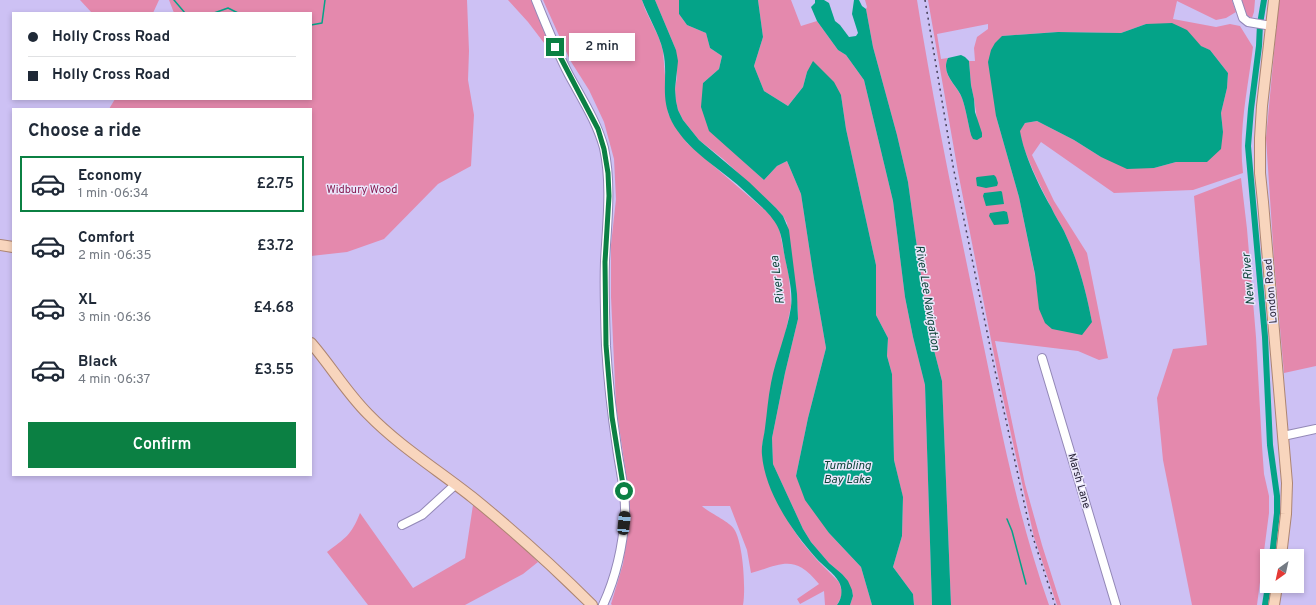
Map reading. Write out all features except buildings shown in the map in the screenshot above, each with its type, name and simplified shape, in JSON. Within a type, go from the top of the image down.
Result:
[{"type":"main road","name":"London Road","points":[[1274,0],[1264,25],[1260,173],[1287,494],[1282,549]]},
{"type":"main road","points":[[0,244],[12,247]]},
{"type":"main road","points":[[312,344],[344,388],[368,415],[500,520],[544,558],[592,605]]},
{"type":"main road","points":[[1274,605],[1276,593]]},
{"type":"street","points":[[536,0],[555,47],[598,129],[604,149],[608,173],[609,196],[605,269],[606,345],[612,417],[624,491],[625,512],[620,551],[613,580],[603,605]]},
{"type":"street","points":[[1237,0],[1244,20],[1264,25]]},
{"type":"street","name":"Marsh Lane","points":[[1042,358],[1116,605]]},
{"type":"street","points":[[1283,436],[1316,429]]},
{"type":"street","points":[[402,525],[422,515],[456,484]]},
{"type":"green space","points":[[80,0],[159,0],[153,12],[91,12]]},
{"type":"green space","name":"Widbury Wood","points":[[169,0],[467,0],[469,51],[468,80],[474,115],[471,166],[438,184],[384,239],[347,252],[312,256],[312,108],[110,108],[114,100],[312,100],[312,12],[174,12]]},
{"type":"green space","points":[[508,0],[533,0],[557,60],[528,22]]},
{"type":"green space","points":[[543,0],[642,0],[659,38],[663,51],[668,113],[673,123],[687,143],[765,210],[774,219],[779,228],[789,277],[791,306],[762,446],[789,523],[801,541],[817,560],[839,582],[842,592],[837,605],[825,605],[824,591],[800,604],[797,599],[819,584],[802,568],[795,565],[780,565],[751,573],[747,550],[730,506],[702,506],[732,526],[737,535],[740,544],[743,566],[743,605],[611,604],[623,564],[629,521],[629,495],[616,405],[611,297],[611,245],[616,199],[614,159],[604,122],[589,90],[570,60]]},
{"type":"green space","points":[[655,0],[679,0],[679,14],[687,25],[706,33],[710,48],[722,56],[719,69],[703,83],[741,159],[764,180],[777,166],[787,161],[801,194],[826,348],[808,418],[796,476],[829,533],[861,567],[872,605],[850,605],[853,596],[852,590],[842,574],[829,563],[811,542],[803,529],[773,464],[772,438],[798,319],[787,223],[776,208],[723,159],[699,140],[683,120],[678,110],[676,101],[676,50]]},
{"type":"green space","points":[[758,0],[791,0],[801,26],[817,21],[838,50],[846,55],[864,80],[893,201],[905,297],[925,385],[932,605],[914,605],[913,594],[893,567],[902,536],[903,498],[894,460],[892,374],[887,356],[888,338],[876,315],[876,265],[846,129],[841,95],[807,72],[803,87],[788,106],[764,91],[754,66],[763,37]]},
{"type":"green space","points":[[865,0],[917,0],[946,159],[1009,463],[1017,499],[1037,570],[1049,605],[951,605],[942,381],[928,327],[908,182],[873,47]]},
{"type":"green space","points":[[928,0],[1232,0],[1236,12],[1226,18],[1216,20],[1177,1],[1173,19],[1216,27],[1230,24],[1240,26],[1253,47],[1243,125],[1243,173],[1193,190],[1114,193],[1041,142],[1032,155],[1054,201],[1087,253],[1108,358],[1099,360],[1078,351],[995,341],[1025,484],[1061,605],[1057,605],[1034,537],[999,380],[958,172]],"holes":[[[988,24],[988,29],[977,37],[974,48],[975,61],[969,61],[971,85],[977,119],[971,135],[962,98],[950,79],[946,69],[948,58],[941,59],[937,34]],[[1146,24],[1210,50],[1228,73],[1227,88],[1221,113],[1223,132],[1207,162],[1176,162],[1154,168],[1101,157],[1074,140],[1037,121],[1025,123],[1019,131],[1025,150],[1037,179],[1064,231],[1073,253],[1084,287],[1092,322],[1040,309],[1035,275],[1019,197],[996,116],[1002,36],[1058,32],[1121,33]]]},
{"type":"green space","points":[[1241,0],[1255,0],[1252,18],[1246,15]]},
{"type":"green space","points":[[1279,0],[1316,0],[1316,366],[1284,373],[1274,259],[1266,138]]},
{"type":"green space","points":[[1241,178],[1256,337],[1264,474],[1269,496],[1269,513],[1264,549],[1260,549],[1260,582],[1257,605],[1192,605],[1163,460],[1157,398],[1173,349],[1207,345],[1194,196]]},
{"type":"green space","points":[[473,505],[501,527],[538,562],[523,574],[465,605],[368,605],[327,552],[347,536],[354,527],[360,513],[413,588],[465,558]]},
{"type":"water","points":[[642,0],[655,0],[676,50],[678,61],[675,89],[676,101],[678,110],[683,120],[699,140],[749,182],[776,208],[783,216],[789,230],[797,294],[798,319],[772,438],[773,464],[803,529],[811,542],[829,563],[848,581],[853,596],[850,605],[837,605],[841,594],[839,582],[807,547],[789,523],[774,497],[764,469],[762,448],[770,389],[791,307],[790,282],[780,232],[771,216],[765,210],[738,185],[690,146],[677,131],[668,113],[666,103],[665,60],[663,51],[659,38]]},
{"type":"water","name":"Tumbling Bay Lake","points":[[679,0],[758,0],[763,37],[754,66],[764,91],[788,106],[803,87],[807,72],[813,61],[834,82],[841,95],[846,129],[876,265],[876,315],[888,338],[887,356],[892,374],[894,460],[903,497],[902,536],[893,567],[913,594],[914,605],[872,605],[861,567],[829,533],[805,500],[796,476],[808,418],[826,348],[801,194],[787,161],[777,166],[764,180],[709,131],[701,107],[703,83],[719,69],[722,56],[710,48],[706,33],[687,25],[679,14]]},
{"type":"water","points":[[815,0],[824,0],[829,3],[835,21],[849,37],[856,36],[858,33],[852,14],[854,0],[859,0],[862,6],[866,9],[873,47],[908,182],[928,327],[942,381],[951,605],[932,605],[925,385],[905,297],[893,201],[864,80],[846,55],[838,50],[817,21],[811,7],[815,3]]},
{"type":"water","points":[[1172,23],[1187,30],[1201,46],[1210,50],[1228,73],[1227,88],[1221,113],[1223,132],[1221,149],[1207,162],[1176,162],[1154,168],[1127,169],[1101,157],[1074,140],[1037,121],[1025,123],[1020,131],[1032,170],[1064,231],[1073,253],[1084,287],[1092,322],[1082,335],[1052,329],[1045,323],[1039,309],[1035,274],[1019,197],[996,116],[988,62],[991,50],[1002,36],[1058,32],[1121,33],[1146,24]]},
{"type":"water","points":[[961,55],[969,61],[975,112],[982,133],[982,137],[977,140],[973,139],[971,135],[962,98],[950,80],[946,69],[948,58]]},
{"type":"water","points":[[994,175],[998,183],[997,186],[986,188],[977,186],[977,177]]},
{"type":"water","points":[[1001,191],[1004,204],[986,206],[983,196],[984,193]]},
{"type":"water","points":[[1007,212],[1008,224],[994,225],[989,216],[990,213]]},
{"type":"waterway","points":[[174,0],[184,12]]},
{"type":"waterway","points":[[312,25],[322,23],[325,0]]},
{"type":"waterway","name":"New River","points":[[1264,0],[1260,24],[1248,146],[1265,337],[1270,445],[1277,496],[1277,513],[1273,549]]},
{"type":"waterway","points":[[217,12],[228,8],[236,12]]},
{"type":"waterway","points":[[1007,519],[1012,531],[1026,584]]},
{"type":"waterway","name":"New River","points":[[1265,605],[1267,593]]},
{"type":"railway","points":[[925,0],[953,166],[994,366],[1029,525],[1055,605]]},
{"type":"route","points":[[555,47],[598,129],[604,149],[608,173],[609,196],[605,262],[606,345],[612,417],[624,491]]},
{"type":"water label","name":"River Lea","points":[[778,280]]},
{"type":"water label","name":"River Lee Navigation","points":[[927,298]]}]
